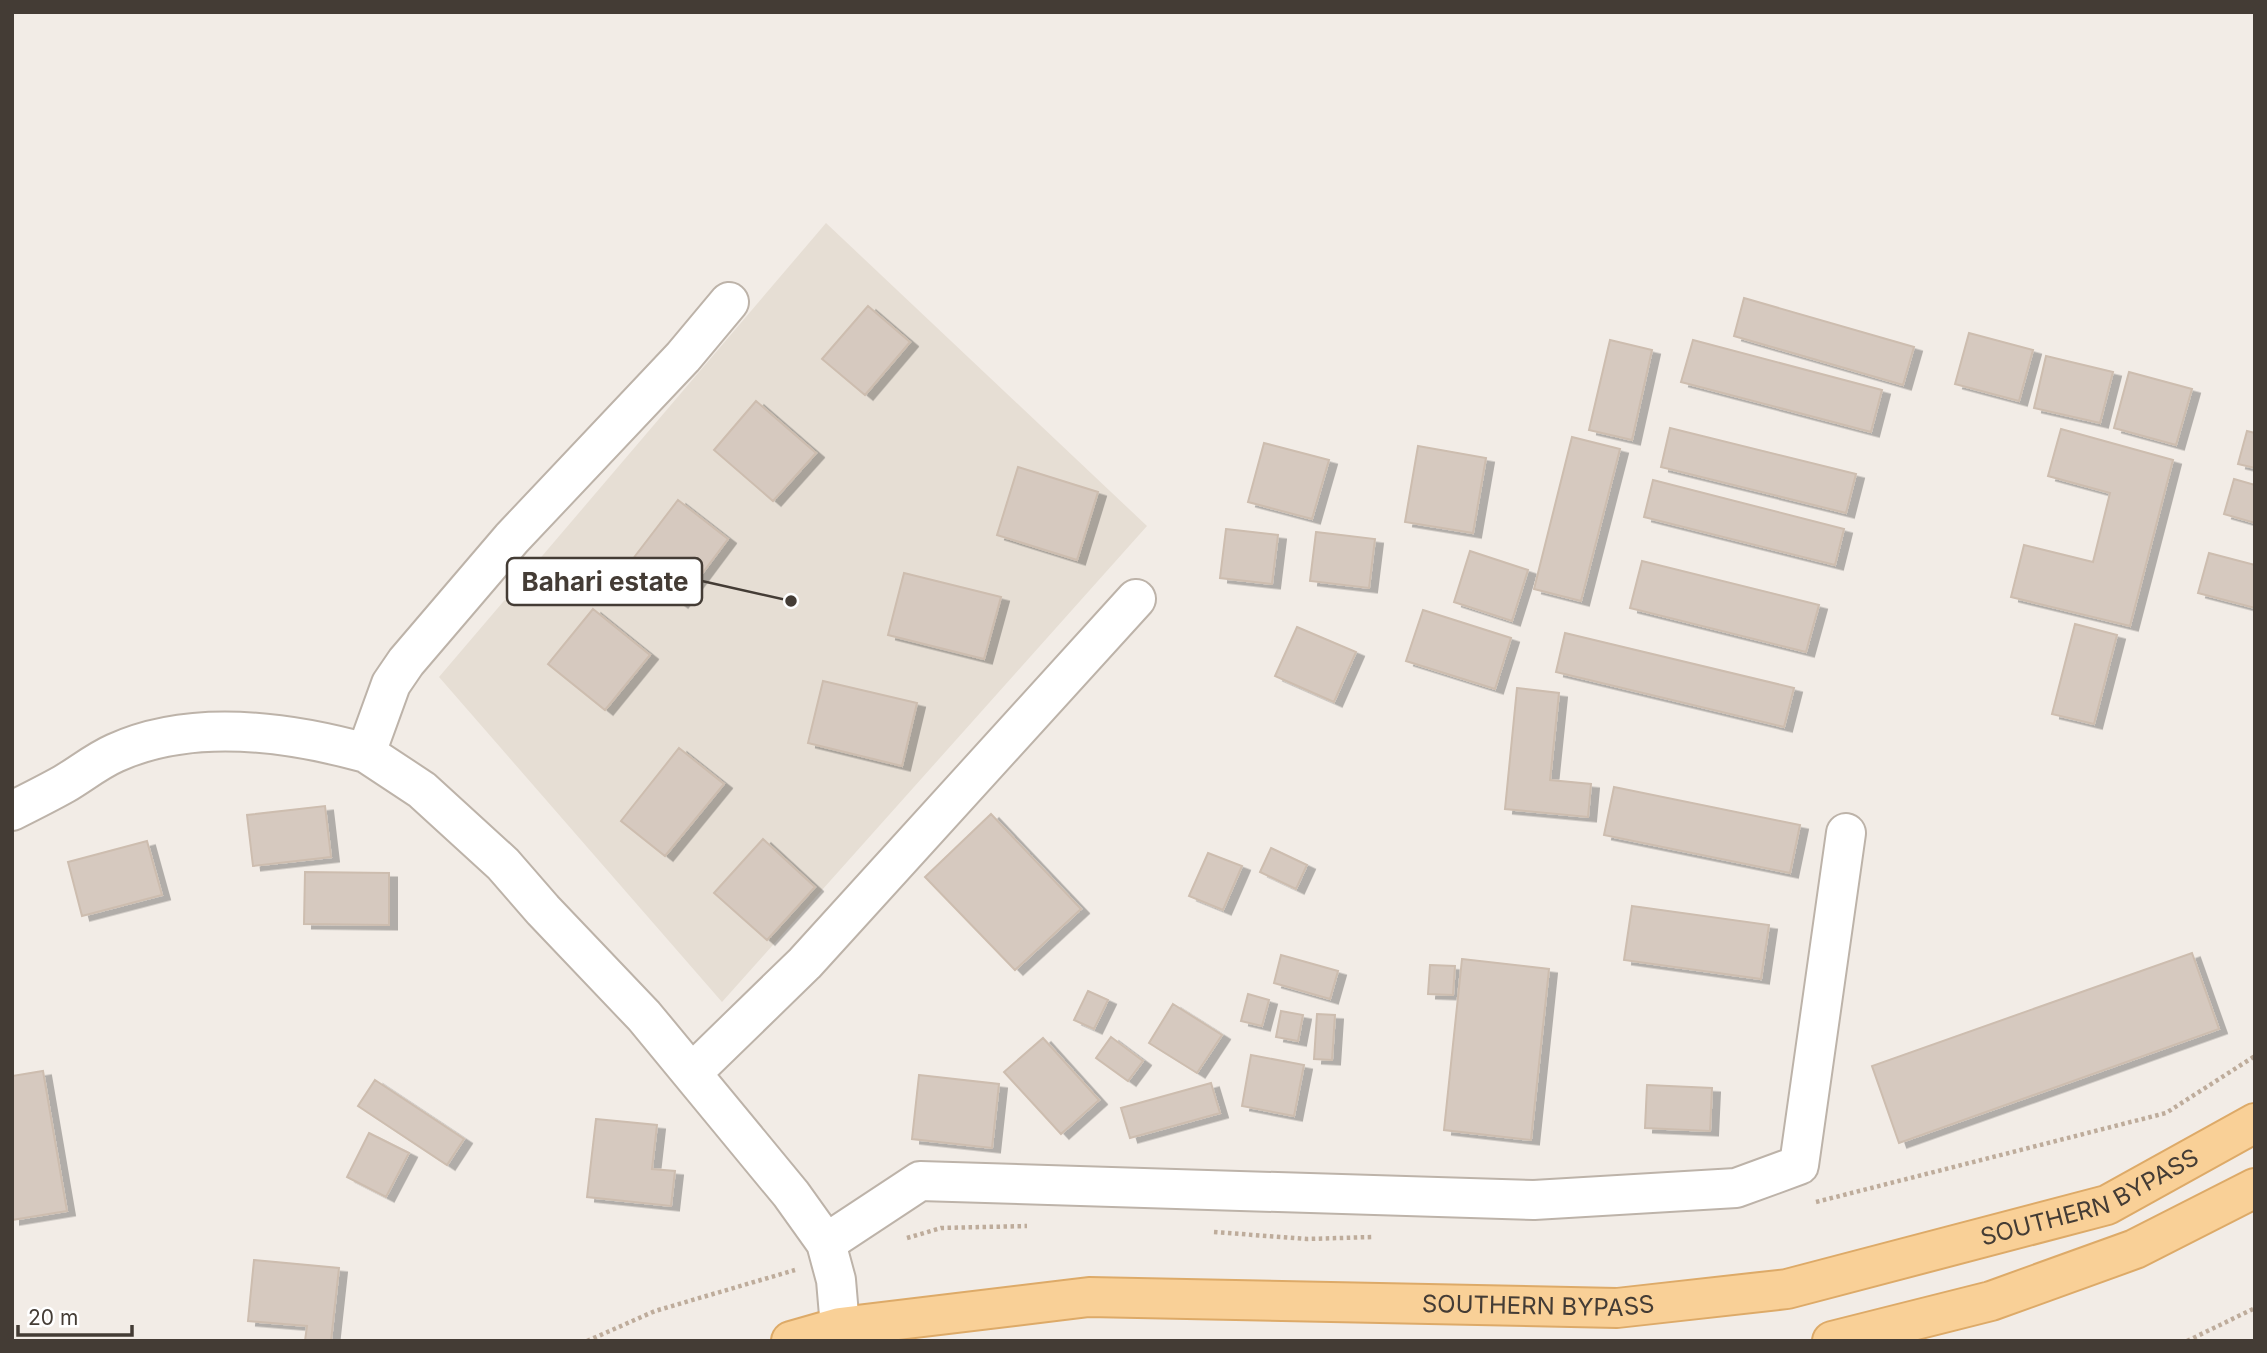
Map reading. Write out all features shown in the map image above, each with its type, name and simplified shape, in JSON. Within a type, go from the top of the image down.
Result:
[{"type":"main road","name":"SOUTHERN BYPASS","points":[[791,1341],[1089,1297],[1617,1308],[1787,1289],[2107,1205],[2255,1123]]},
{"type":"main road","points":[[1832,1341],[1991,1301],[2135,1249],[2255,1188]]},
{"type":"street","points":[[366,753],[391,684],[407,662],[512,538],[682,357],[729,302]]},
{"type":"street","points":[[692,1073],[805,963],[1136,599]]},
{"type":"street","points":[[12,811],[64,784],[113,753],[159,737],[204,730],[271,735],[366,753],[422,790],[503,864],[542,910],[644,1016],[791,1194],[826,1243],[836,1280],[839,1334]]},
{"type":"street","points":[[826,1243],[920,1181],[1534,1200],[1736,1188],[1799,1166],[1846,833]]},
{"type":"path","points":[[2187,1341],[2255,1308]]},
{"type":"shaded area","points":[[826,223],[1147,526],[722,1002],[439,677]]},
{"type":"building","points":[[1744,298],[1914,347],[1903,385],[1734,336]]},
{"type":"building","points":[[868,306],[910,342],[865,395],[822,359]]},
{"type":"building","points":[[1969,333],[2033,350],[2019,401],[1955,384]]},
{"type":"building","points":[[1610,340],[1652,350],[1632,440],[1589,430]]},
{"type":"building","points":[[1693,340],[1882,390],[1871,432],[1681,382]]},
{"type":"building","points":[[2046,356],[2113,372],[2100,423],[2034,408]]},
{"type":"building","points":[[2129,372],[2192,389],[2176,445],[2114,428]]},
{"type":"building","points":[[756,401],[816,453],[773,501],[714,450]]},
{"type":"building","points":[[1670,428],[1856,474],[1846,513],[1661,467]]},
{"type":"building","points":[[2061,429],[2173,460],[2130,626],[2011,597],[2024,545],[2093,562],[2110,493],[2048,476]]},
{"type":"building","points":[[2247,431],[2255,433],[2255,468],[2238,464]]},
{"type":"building","points":[[1572,437],[1620,449],[1581,601],[1534,589]]},
{"type":"building","points":[[1264,443],[1329,460],[1312,519],[1248,502]]},
{"type":"building","points":[[1418,446],[1486,458],[1473,533],[1405,522]]},
{"type":"building","points":[[1018,467],[1098,492],[1077,560],[997,535]]},
{"type":"building","points":[[2234,479],[2255,485],[2255,523],[2224,514]]},
{"type":"building","points":[[1653,480],[1844,529],[1835,565],[1644,517]]},
{"type":"building","points":[[678,500],[728,539],[680,603],[629,564]]},
{"type":"building","points":[[1226,529],[1278,535],[1272,584],[1220,578]]},
{"type":"building","points":[[1316,532],[1375,539],[1369,588],[1310,581]]},
{"type":"building","points":[[1470,551],[1528,570],[1512,621],[1454,602]]},
{"type":"building","points":[[2209,553],[2255,565],[2255,608],[2198,593]]},
{"type":"building","points":[[1642,561],[1819,605],[1806,652],[1630,608]]},
{"type":"building","points":[[904,573],[1001,597],[984,659],[888,635]]},
{"type":"building","points":[[593,609],[650,655],[605,710],[548,664]]},
{"type":"building","points":[[1423,610],[1511,638],[1495,689],[1406,661]]},
{"type":"building","points":[[2075,624],[2117,635],[2094,724],[2052,714]]},
{"type":"building","points":[[1297,627],[1356,652],[1334,702],[1275,676]]},
{"type":"building","points":[[1565,633],[1794,688],[1784,727],[1556,672]]},
{"type":"building","points":[[823,681],[917,703],[902,766],[808,743]]},
{"type":"building","points":[[1517,688],[1559,693],[1550,780],[1591,784],[1588,817],[1505,809]]},
{"type":"building","points":[[679,748],[724,784],[665,856],[621,821]]},
{"type":"building","points":[[1614,787],[1800,825],[1790,873],[1604,835]]},
{"type":"building","points":[[325,806],[331,857],[253,866],[247,815]]},
{"type":"building","points":[[991,814],[1081,909],[1015,970],[925,877]]},
{"type":"building","points":[[763,839],[815,887],[767,940],[714,893]]},
{"type":"building","points":[[147,841],[162,895],[82,916],[68,862]]},
{"type":"building","points":[[1271,848],[1307,865],[1296,889],[1260,872]]},
{"type":"building","points":[[1208,853],[1242,866],[1223,910],[1189,896]]},
{"type":"building","points":[[305,872],[389,873],[389,925],[304,924]]},
{"type":"building","points":[[1632,906],[1769,925],[1761,979],[1624,960]]},
{"type":"building","points":[[2192,953],[2219,1029],[1899,1143],[1872,1066]]},
{"type":"building","points":[[1281,955],[1338,971],[1330,999],[1274,983]]},
{"type":"building","points":[[1462,959],[1549,969],[1531,1140],[1444,1130]]},
{"type":"building","points":[[1430,965],[1455,966],[1453,995],[1428,994]]},
{"type":"building","points":[[1088,991],[1108,1000],[1094,1029],[1074,1020]]},
{"type":"building","points":[[1248,994],[1269,1000],[1262,1026],[1241,1021]]},
{"type":"building","points":[[1173,1004],[1222,1035],[1197,1073],[1149,1043]]},
{"type":"building","points":[[1281,1011],[1303,1015],[1298,1041],[1276,1037]]},
{"type":"building","points":[[1317,1014],[1335,1015],[1332,1060],[1314,1059]]},
{"type":"building","points":[[1111,1037],[1143,1061],[1128,1081],[1096,1058]]},
{"type":"building","points":[[1043,1038],[1099,1100],[1061,1134],[1004,1072]]},
{"type":"building","points":[[1251,1055],[1304,1065],[1294,1116],[1242,1106]]},
{"type":"building","points":[[43,1071],[67,1211],[12,1220],[12,1076]]},
{"type":"building","points":[[919,1075],[999,1084],[992,1148],[912,1139]]},
{"type":"building","points":[[375,1080],[464,1139],[447,1165],[358,1106]]},
{"type":"building","points":[[1211,1083],[1220,1113],[1130,1138],[1121,1108]]},
{"type":"building","points":[[1647,1085],[1712,1088],[1710,1131],[1645,1128]]},
{"type":"building","points":[[596,1119],[657,1125],[652,1169],[675,1171],[671,1206],[587,1197]]},
{"type":"building","points":[[369,1133],[409,1153],[386,1197],[347,1177]]},
{"type":"building","points":[[254,1260],[339,1268],[331,1341],[305,1341],[307,1326],[248,1321]]},
{"type":"place","name":"Bahari estate","points":[[791,601]]}]
